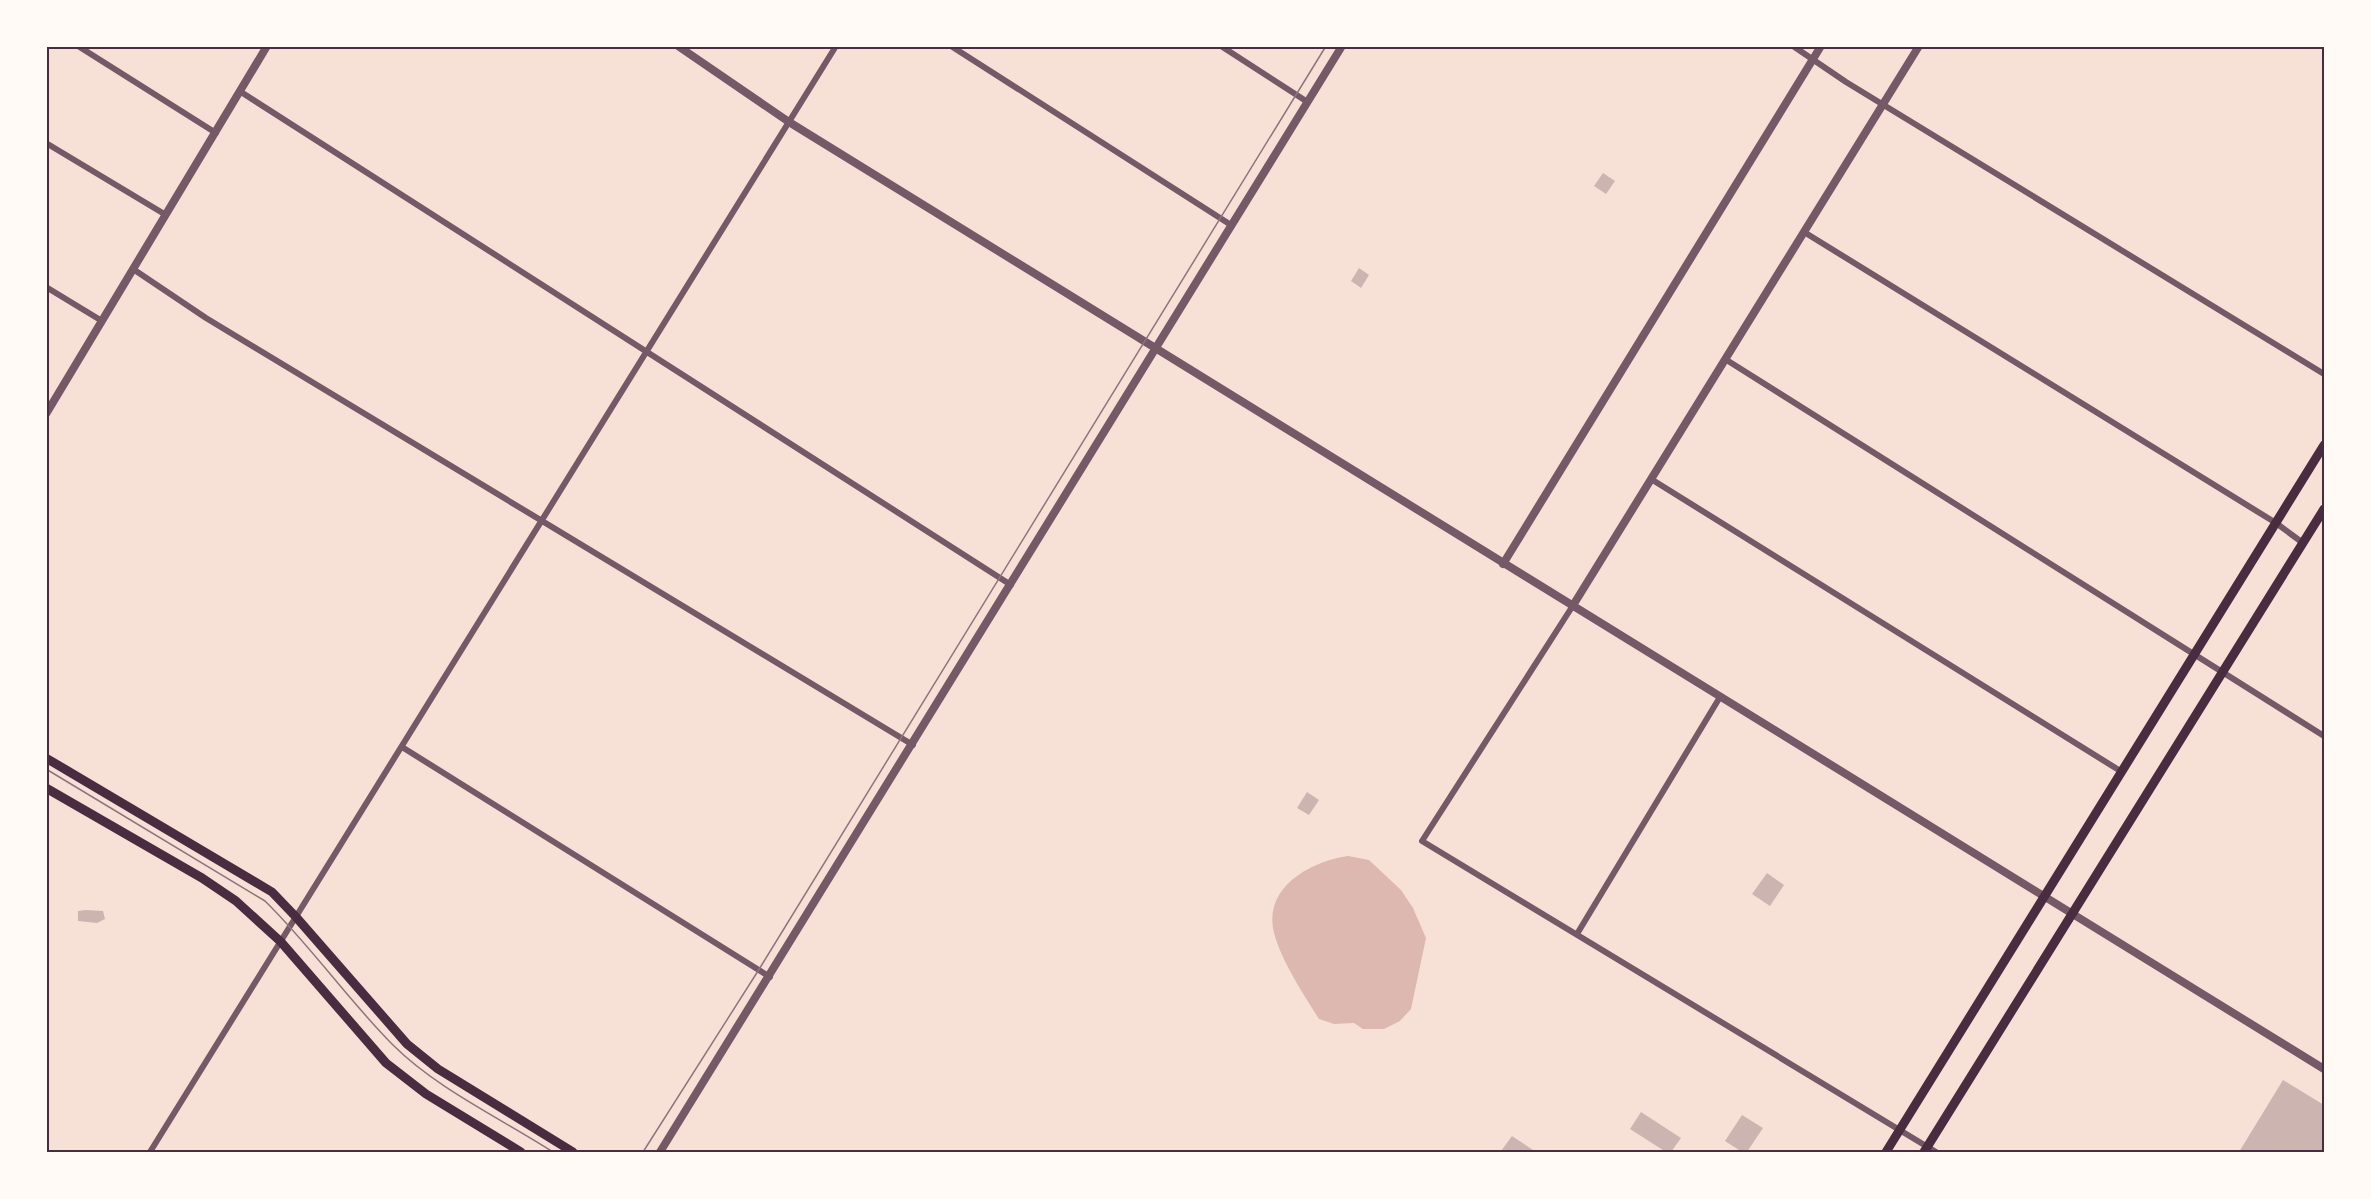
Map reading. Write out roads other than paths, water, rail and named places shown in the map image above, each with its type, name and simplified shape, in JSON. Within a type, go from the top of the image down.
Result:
[{"type":"main road","points":[[1886,1152],[2325,445]]},
{"type":"main road","points":[[1929,1151],[2073,913],[2325,509]]},
{"type":"main road","points":[[46,758],[272,892],[297,917],[407,1044],[438,1069],[573,1152]]},
{"type":"main road","points":[[46,788],[213,885],[250,913],[280,942],[386,1063],[426,1094],[521,1152]]},
{"type":"street","points":[[78,46],[216,133]]},
{"type":"street","points":[[46,414],[267,46]]},
{"type":"street","points":[[678,46],[789,122],[1156,350],[2325,1069]]},
{"type":"street","points":[[150,1152],[836,46]]},
{"type":"street","points":[[951,46],[1231,225]]},
{"type":"street","points":[[1221,46],[1306,101]]},
{"type":"street","points":[[660,1152],[1342,46]]},
{"type":"street","points":[[1793,46],[1883,105],[2325,374]]},
{"type":"street","points":[[1503,564],[1821,46]]},
{"type":"street","points":[[1919,46],[1572,607],[1422,841],[1900,1130],[1929,1151]]},
{"type":"street","points":[[241,92],[1011,585]]},
{"type":"street","points":[[46,143],[166,215]]},
{"type":"street","points":[[1804,231],[2276,523],[2303,543]]},
{"type":"street","points":[[133,269],[206,318],[543,519],[913,745]]},
{"type":"street","points":[[46,287],[102,321]]},
{"type":"street","points":[[1725,359],[2325,736]]},
{"type":"street","points":[[1651,479],[2122,772]]},
{"type":"street","points":[[1577,934],[1720,697]]},
{"type":"street","points":[[402,747],[770,977]]},
{"type":"tram line","points":[[643,1152],[758,971],[1326,46]]},
{"type":"tram line","points":[[46,769],[265,901],[298,936],[376,1028],[410,1061],[470,1103],[553,1152]]}]
